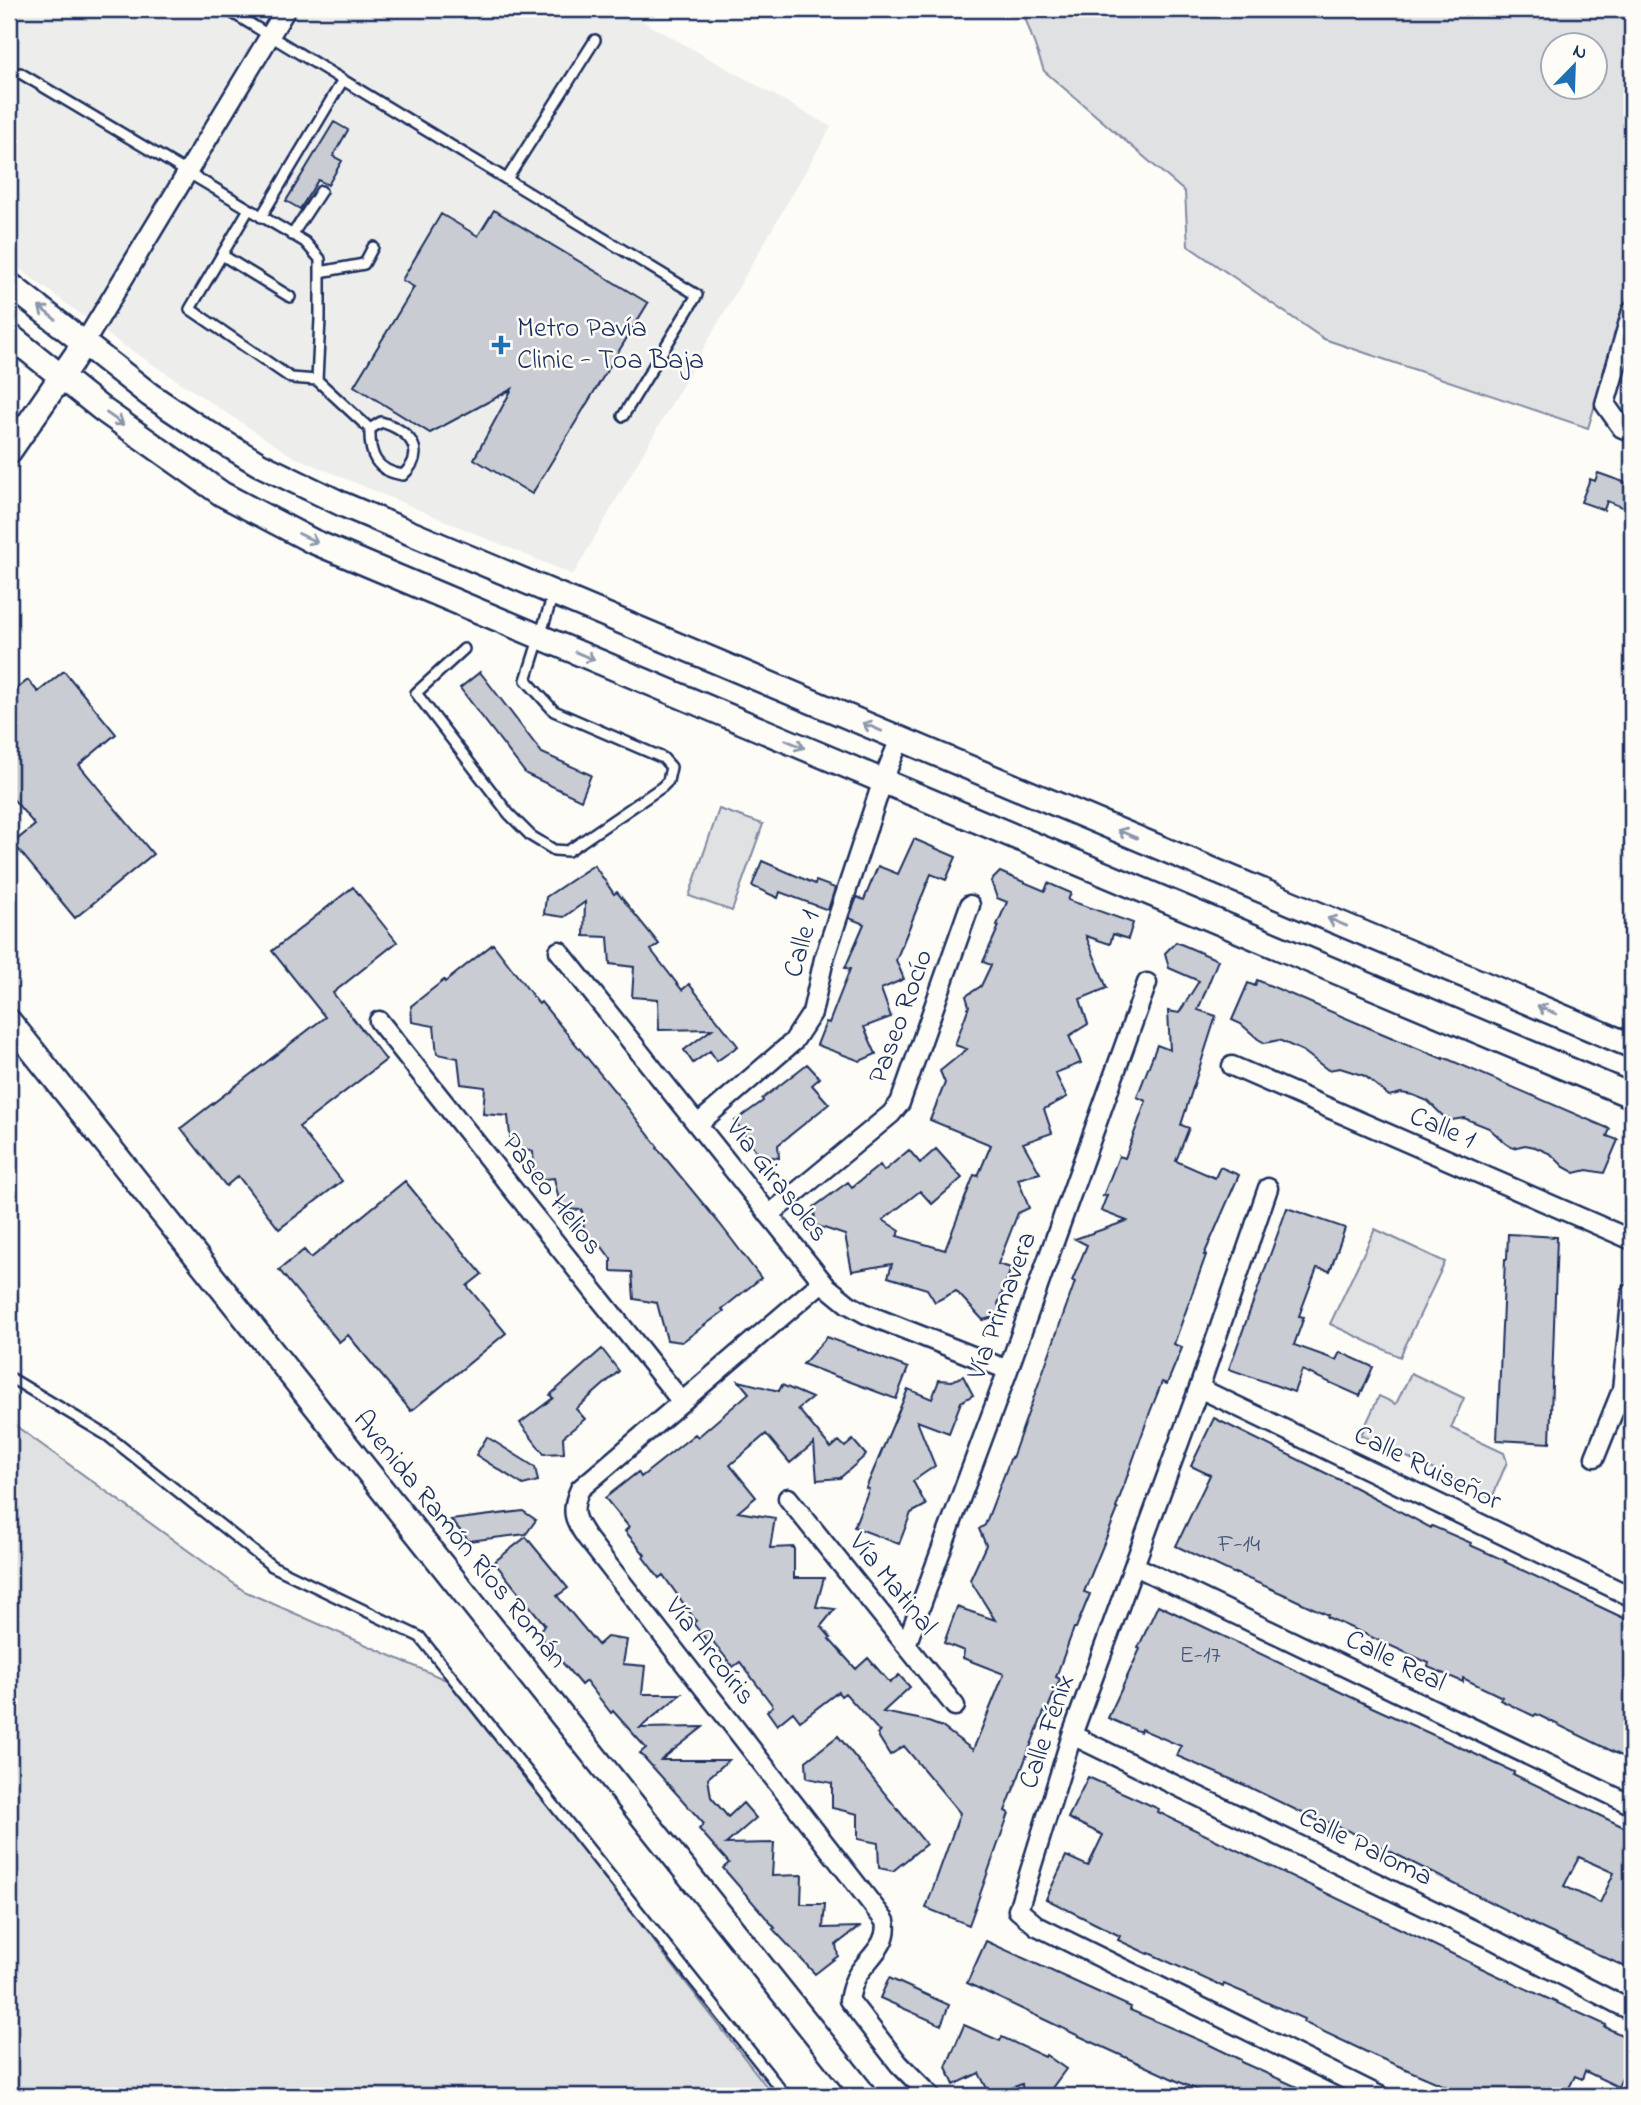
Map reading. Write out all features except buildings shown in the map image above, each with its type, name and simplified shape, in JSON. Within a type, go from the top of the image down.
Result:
[{"type":"street","points":[[9,452],[85,342],[286,9]]},
{"type":"street","points":[[9,284],[150,395],[259,464],[344,506],[1632,1046]]},
{"type":"street","points":[[1632,311],[1605,404],[1622,428],[1632,431]]},
{"type":"street","points":[[9,335],[103,410],[222,494],[312,541],[1632,1096]]},
{"type":"street","name":"Calle 1","points":[[698,1124],[793,1042],[812,1013],[824,959],[883,780],[900,739]]},
{"type":"street","name":"Paseo Rocío","points":[[769,1214],[891,1114],[900,1102],[908,1086],[970,905]]},
{"type":"street","name":"Vía Girasoles","points":[[559,951],[822,1282],[848,1304],[866,1314],[1009,1370]]},
{"type":"street","name":"Vía Primavera","points":[[906,1645],[1009,1370],[1147,983]]},
{"type":"street","name":"Avenida Ramón Ríos Román","points":[[9,1021],[865,2096]]},
{"type":"street","name":"Paseo Helios","points":[[379,1021],[681,1402]]},
{"type":"street","points":[[1586,1027],[1606,1046],[1632,1060]]},
{"type":"street","name":"Calle 1","points":[[1231,1066],[1632,1240]]},
{"type":"street","name":"Calle Fénix","points":[[1268,1188],[1199,1388],[1072,1735],[1018,1910],[1037,1926],[1380,2096]]},
{"type":"street","name":"Vía Arcoíris","points":[[822,1282],[580,1489],[574,1512],[577,1524],[885,1921],[881,1945],[858,1973],[851,1987],[849,2000],[900,2064],[931,2096]]},
{"type":"street","points":[[1595,1457],[1622,1390],[1632,1293]]},
{"type":"street","name":"Calle Ruiseñor","points":[[1199,1388],[1632,1597]]},
{"type":"street","name":"Vía Matinal","points":[[788,1497],[955,1706]]},
{"type":"street","name":"Calle Real","points":[[1135,1566],[1632,1805]]},
{"type":"street","name":"Calle Paloma","points":[[1072,1735],[1496,1941],[1632,2011]]},
{"type":"lane","points":[[226,9],[697,295],[623,416]]},
{"type":"lane","points":[[507,180],[594,40]]},
{"type":"lane","points":[[20,74],[304,242],[320,259],[317,380]]},
{"type":"lane","points":[[261,217],[343,80]]},
{"type":"lane","points":[[292,235],[321,191]]},
{"type":"lane","points":[[249,209],[190,309],[291,378],[317,380],[370,429],[370,446],[377,463],[389,473],[403,475],[413,466],[416,453],[412,442],[402,432],[381,422],[370,429]]},
{"type":"lane","points":[[320,272],[364,264],[373,247]]},
{"type":"lane","points":[[222,255],[290,297]]},
{"type":"lane","points":[[464,649],[416,693],[509,814],[531,836],[554,850],[568,850],[662,787],[668,781],[671,767],[663,758],[554,711],[526,680],[554,593]]},
{"type":"lane","points":[[9,1377],[108,1436],[272,1566],[420,1637],[786,2096]]},
{"type":"shaded area","points":[[9,9],[621,9],[831,127],[573,575],[292,456],[111,337],[9,261]]},
{"type":"shaded area","points":[[1022,9],[1632,9],[1632,283],[1588,428],[1324,339],[1188,246],[1185,192],[1044,71]]},
{"type":"shaded area","points":[[719,809],[763,824],[732,911],[689,896]]},
{"type":"shaded area","points":[[1375,1229],[1445,1262],[1400,1357],[1330,1324]]},
{"type":"shaded area","points":[[1411,1373],[1464,1398],[1451,1428],[1504,1453],[1507,1462],[1492,1498],[1361,1435],[1379,1396],[1396,1404]]},
{"type":"shaded area","points":[[9,1421],[244,1591],[453,1683],[774,2096],[9,2096]]},
{"type":"place","name":"Metro Pavía Clinic - Toa Baja","points":[[501,345]]}]
